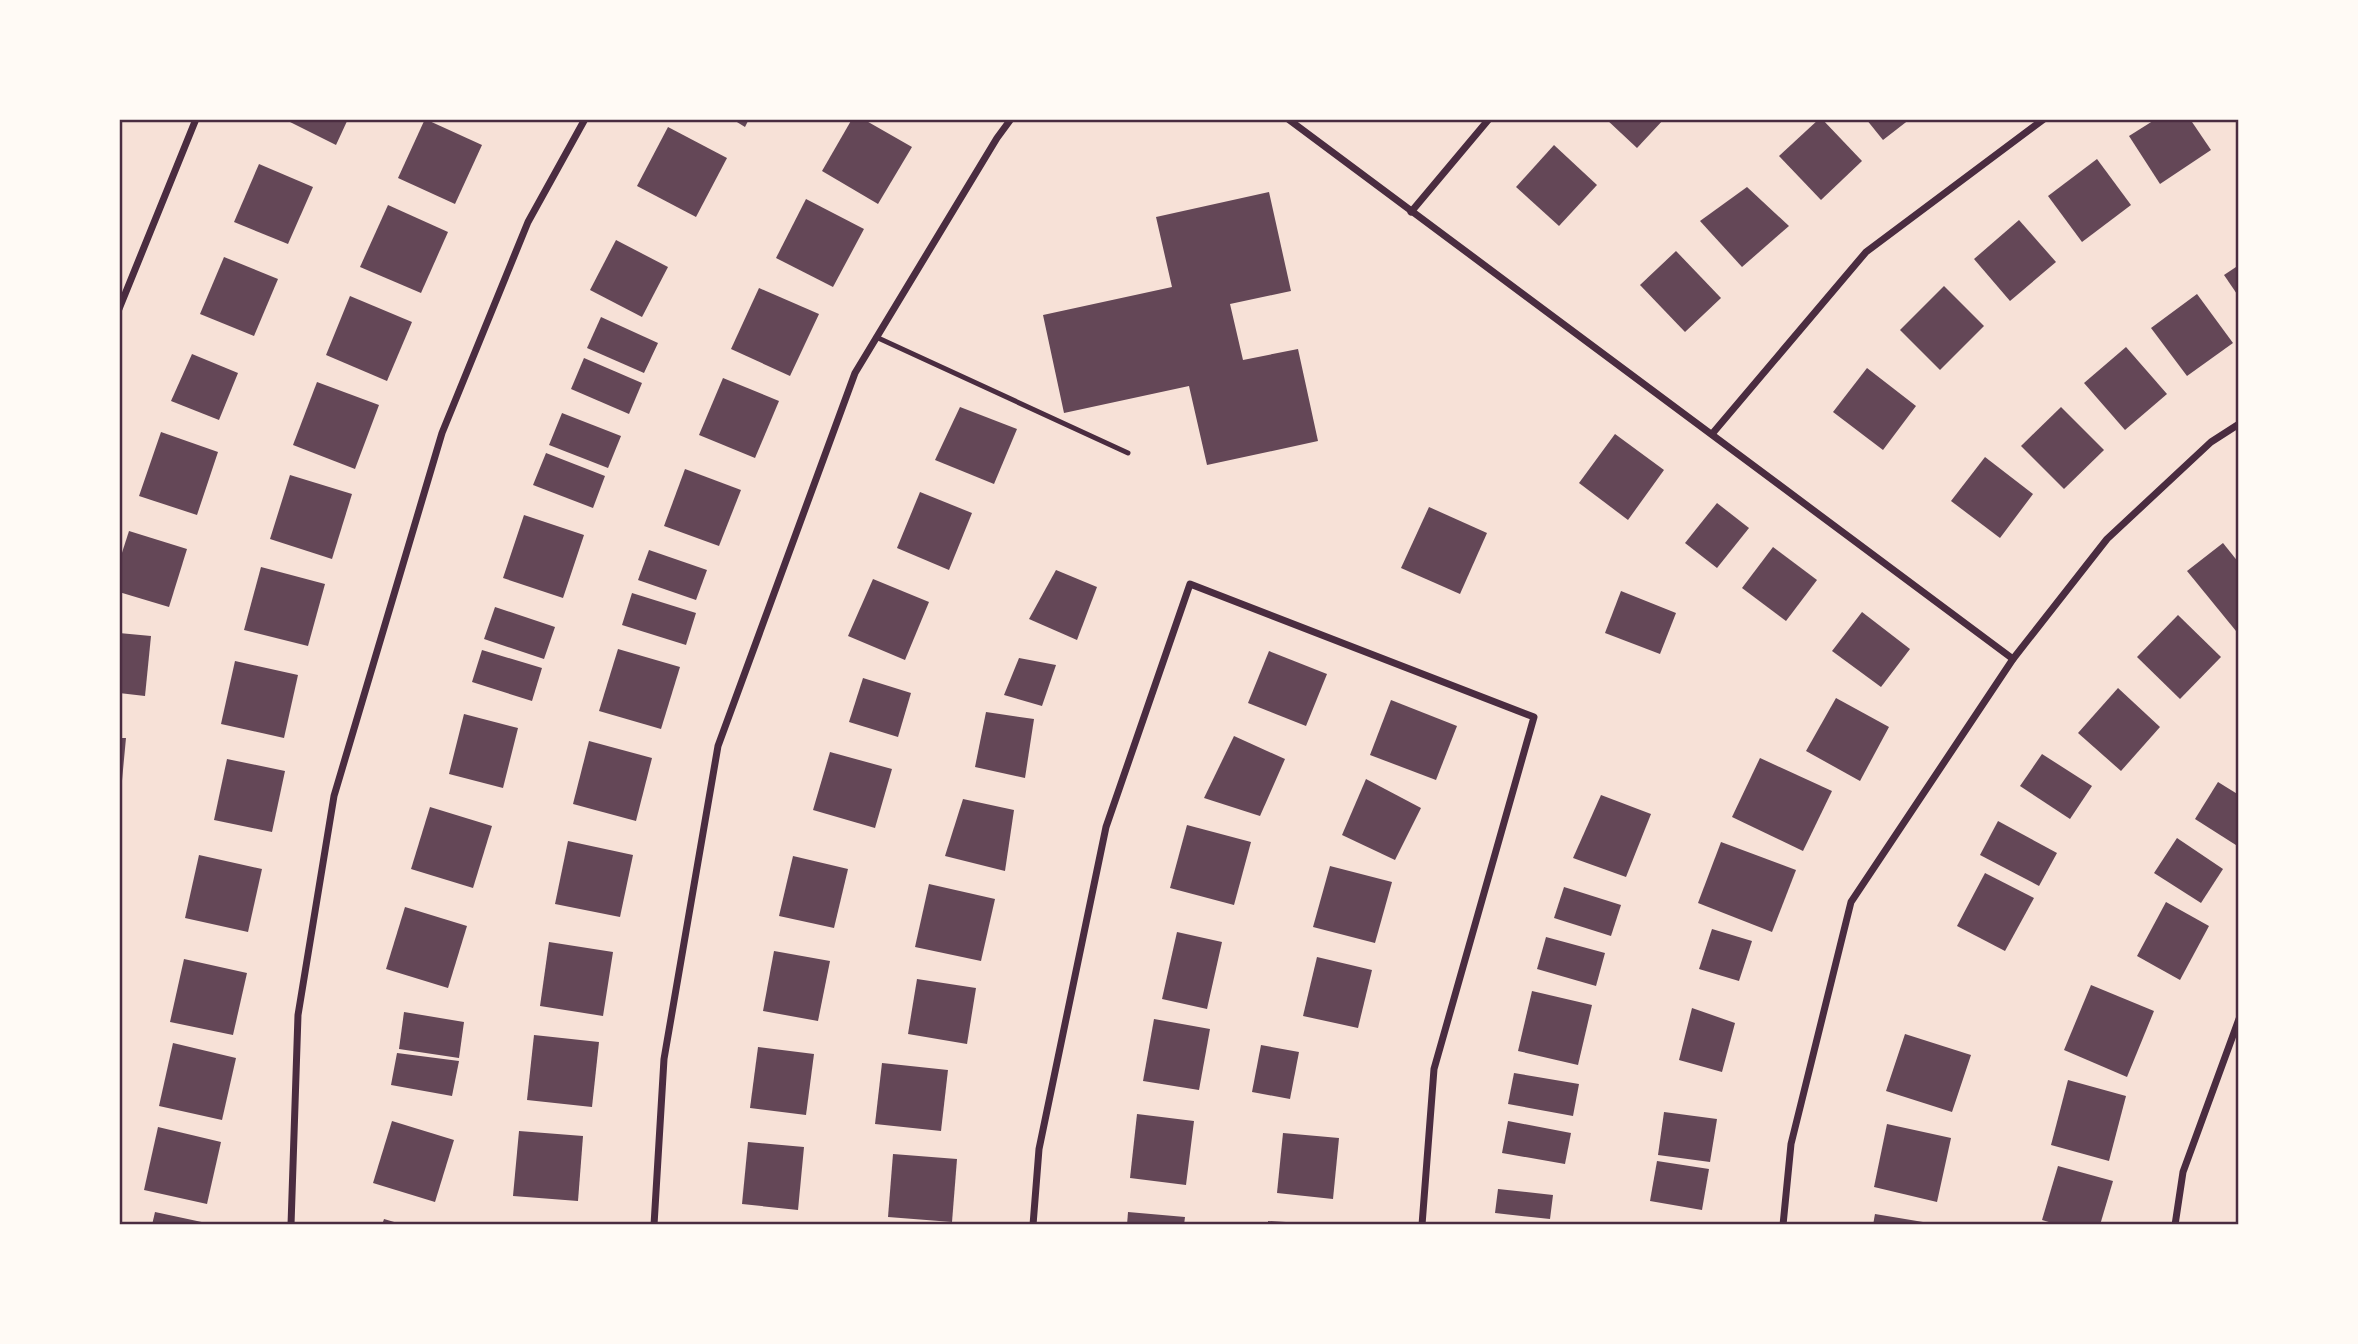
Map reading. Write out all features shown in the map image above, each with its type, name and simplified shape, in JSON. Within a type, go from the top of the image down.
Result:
[{"type":"street","points":[[119,309],[196,119]]},
{"type":"street","points":[[291,1225],[298,1015],[334,796],[442,433],[528,222],[584,119]]},
{"type":"street","points":[[654,1225],[664,1059],[718,746],[855,373],[1011,119]]},
{"type":"street","points":[[1288,119],[2013,659]]},
{"type":"street","points":[[1411,212],[1489,119]]},
{"type":"street","points":[[1712,434],[1866,251],[2044,119]]},
{"type":"street","points":[[1783,1225],[1791,1144],[1851,902],[2013,659],[2107,539],[2211,442],[2239,424]]},
{"type":"street","points":[[1033,1225],[1039,1149],[1106,827],[1190,584],[1534,717],[1434,1069],[1422,1225]]},
{"type":"street","points":[[2175,1225],[2183,1172],[2239,1019]]},
{"type":"lane","points":[[876,337],[1128,453]]},
{"type":"building","points":[[284,119],[348,119],[336,145]]},
{"type":"building","points":[[425,119],[482,145],[455,204],[398,178]]},
{"type":"building","points":[[732,119],[749,119],[745,127]]},
{"type":"building","points":[[852,119],[863,119],[912,147],[878,204],[822,171]]},
{"type":"building","points":[[1606,119],[1664,119],[1637,148]]},
{"type":"building","points":[[1819,119],[1862,161],[1821,200],[1779,156]]},
{"type":"building","points":[[1866,119],[1910,119],[1883,140]]},
{"type":"building","points":[[2156,119],[2190,119],[2211,150],[2160,184],[2129,136]]},
{"type":"building","points":[[668,127],[727,158],[696,217],[637,186]]},
{"type":"building","points":[[1554,145],[1597,185],[1559,226],[1516,187]]},
{"type":"building","points":[[2097,159],[2131,205],[2082,242],[2048,196]]},
{"type":"building","points":[[259,164],[313,187],[288,244],[234,222]]},
{"type":"building","points":[[1747,187],[1789,226],[1742,267],[1700,221]]},
{"type":"building","points":[[1269,192],[1291,291],[1230,304],[1243,360],[1298,349],[1318,441],[1207,465],[1189,386],[1064,413],[1043,315],[1172,287],[1156,217]]},
{"type":"building","points":[[806,199],[864,229],[833,287],[776,258]]},
{"type":"building","points":[[388,205],[448,232],[421,293],[360,267]]},
{"type":"building","points":[[2019,220],[2056,262],[2010,301],[1974,259]]},
{"type":"building","points":[[616,240],[668,267],[642,317],[590,290]]},
{"type":"building","points":[[1676,251],[1721,298],[1685,332],[1640,285]]},
{"type":"building","points":[[224,257],[278,279],[254,336],[200,314]]},
{"type":"building","points":[[2239,265],[2239,297],[2224,275]]},
{"type":"building","points":[[1944,286],[1984,326],[1940,370],[1900,330]]},
{"type":"building","points":[[759,288],[819,314],[790,376],[731,349]]},
{"type":"building","points":[[2197,294],[2233,343],[2187,376],[2151,328]]},
{"type":"building","points":[[350,296],[412,322],[387,381],[326,355]]},
{"type":"building","points":[[601,317],[658,343],[644,373],[587,348]]},
{"type":"building","points":[[2126,347],[2167,394],[2125,430],[2084,383]]},
{"type":"building","points":[[192,354],[238,373],[219,420],[171,401]]},
{"type":"building","points":[[584,358],[642,383],[629,414],[571,389]]},
{"type":"building","points":[[1867,368],[1916,406],[1883,450],[1833,412]]},
{"type":"building","points":[[723,378],[779,401],[755,458],[699,435]]},
{"type":"building","points":[[317,382],[379,405],[355,469],[293,445]]},
{"type":"building","points":[[960,407],[1017,429],[994,484],[935,460]]},
{"type":"building","points":[[2061,407],[2104,450],[2064,489],[2021,446]]},
{"type":"building","points":[[562,413],[621,436],[608,468],[549,445]]},
{"type":"building","points":[[161,432],[218,452],[197,515],[139,496]]},
{"type":"building","points":[[1615,434],[1664,470],[1628,520],[1579,483]]},
{"type":"building","points":[[546,453],[605,476],[593,508],[533,485]]},
{"type":"building","points":[[1985,457],[2033,494],[2000,538],[1951,501]]},
{"type":"building","points":[[685,469],[741,490],[719,546],[664,526]]},
{"type":"building","points":[[290,475],[352,494],[332,559],[270,539]]},
{"type":"building","points":[[920,492],[972,513],[949,570],[897,548]]},
{"type":"building","points":[[1717,503],[1749,528],[1717,568],[1685,543]]},
{"type":"building","points":[[1429,507],[1487,533],[1460,594],[1401,568]]},
{"type":"building","points":[[524,515],[584,535],[563,598],[503,578]]},
{"type":"building","points":[[129,531],[187,549],[169,607],[119,592],[119,562]]},
{"type":"building","points":[[2223,543],[2239,563],[2239,629],[2236,631],[2187,571]]},
{"type":"building","points":[[1773,547],[1817,580],[1786,621],[1742,588]]},
{"type":"building","points":[[649,550],[707,570],[696,600],[638,580]]},
{"type":"building","points":[[261,567],[325,584],[308,646],[244,630]]},
{"type":"building","points":[[1056,570],[1097,587],[1077,640],[1029,619]]},
{"type":"building","points":[[873,579],[929,602],[905,660],[848,636]]},
{"type":"building","points":[[1621,591],[1676,613],[1660,654],[1605,633]]},
{"type":"building","points":[[632,593],[696,613],[686,645],[622,625]]},
{"type":"building","points":[[495,607],[555,627],[544,659],[484,639]]},
{"type":"building","points":[[1862,612],[1910,649],[1881,687],[1832,651]]},
{"type":"building","points":[[2178,615],[2221,657],[2180,699],[2137,657]]},
{"type":"building","points":[[119,633],[151,636],[145,696],[119,693]]},
{"type":"building","points":[[618,649],[680,667],[661,729],[599,711]]},
{"type":"building","points":[[482,650],[542,668],[532,701],[472,682]]},
{"type":"building","points":[[1269,651],[1327,674],[1306,726],[1248,703]]},
{"type":"building","points":[[1019,658],[1056,665],[1042,706],[1004,695]]},
{"type":"building","points":[[235,661],[298,675],[284,738],[221,724]]},
{"type":"building","points":[[863,678],[911,693],[898,737],[849,722]]},
{"type":"building","points":[[2118,688],[2160,727],[2121,771],[2078,733]]},
{"type":"building","points":[[1836,698],[1889,727],[1860,781],[1806,751]]},
{"type":"building","points":[[1391,700],[1457,726],[1436,780],[1370,755]]},
{"type":"building","points":[[986,712],[1034,719],[1025,778],[975,767]]},
{"type":"building","points":[[464,714],[518,728],[503,788],[449,774]]},
{"type":"building","points":[[1234,736],[1285,759],[1260,816],[1204,798]]},
{"type":"building","points":[[119,738],[126,738],[121,791],[119,791]]},
{"type":"building","points":[[589,741],[652,758],[636,821],[573,804]]},
{"type":"building","points":[[830,752],[892,769],[875,828],[813,810]]},
{"type":"building","points":[[2042,754],[2092,786],[2070,819],[2020,786]]},
{"type":"building","points":[[1760,758],[1832,791],[1803,851],[1732,817]]},
{"type":"building","points":[[227,759],[285,771],[272,832],[214,820]]},
{"type":"building","points":[[1366,779],[1421,808],[1395,860],[1342,835]]},
{"type":"building","points":[[2218,782],[2239,795],[2239,847],[2195,819]]},
{"type":"building","points":[[1601,795],[1651,814],[1626,877],[1573,858]]},
{"type":"building","points":[[963,799],[1014,810],[1005,871],[945,856]]},
{"type":"building","points":[[430,807],[492,826],[473,888],[411,869]]},
{"type":"building","points":[[1998,821],[2057,853],[2039,886],[1980,855]]},
{"type":"building","points":[[1187,825],[1251,842],[1234,905],[1170,888]]},
{"type":"building","points":[[2177,838],[2223,869],[2201,903],[2154,873]]},
{"type":"building","points":[[568,841],[633,855],[620,917],[555,904]]},
{"type":"building","points":[[1721,842],[1796,870],[1772,932],[1698,903]]},
{"type":"building","points":[[199,855],[262,869],[248,932],[185,918]]},
{"type":"building","points":[[793,856],[848,869],[834,928],[779,916]]},
{"type":"building","points":[[1330,866],[1392,882],[1375,943],[1313,927]]},
{"type":"building","points":[[1985,873],[2034,898],[2005,951],[1957,926]]},
{"type":"building","points":[[929,884],[995,899],[981,961],[915,947]]},
{"type":"building","points":[[1564,887],[1621,905],[1611,936],[1554,918]]},
{"type":"building","points":[[2166,902],[2209,926],[2180,980],[2137,956]]},
{"type":"building","points":[[405,907],[467,926],[448,988],[386,969]]},
{"type":"building","points":[[1712,929],[1752,941],[1739,981],[1699,969]]},
{"type":"building","points":[[1177,932],[1222,942],[1207,1009],[1162,999]]},
{"type":"building","points":[[1546,937],[1605,953],[1596,986],[1537,969]]},
{"type":"building","points":[[549,942],[613,952],[603,1016],[540,1006]]},
{"type":"building","points":[[774,951],[830,961],[818,1021],[763,1011]]},
{"type":"building","points":[[1317,957],[1372,970],[1358,1028],[1303,1016]]},
{"type":"building","points":[[184,959],[247,973],[233,1035],[170,1022]]},
{"type":"building","points":[[917,979],[976,988],[967,1044],[908,1034]]},
{"type":"building","points":[[2091,985],[2154,1011],[2127,1077],[2064,1050]]},
{"type":"building","points":[[1532,991],[1592,1005],[1578,1065],[1518,1051]]},
{"type":"building","points":[[1692,1008],[1735,1023],[1722,1072],[1679,1060]]},
{"type":"building","points":[[404,1012],[464,1022],[459,1058],[399,1049]]},
{"type":"building","points":[[1154,1019],[1210,1029],[1199,1090],[1143,1081]]},
{"type":"building","points":[[1905,1034],[1971,1055],[1952,1112],[1886,1091]]},
{"type":"building","points":[[534,1035],[599,1042],[592,1107],[527,1100]]},
{"type":"building","points":[[173,1043],[236,1058],[222,1120],[159,1106]]},
{"type":"building","points":[[1261,1045],[1299,1052],[1290,1099],[1252,1092]]},
{"type":"building","points":[[758,1047],[814,1054],[806,1115],[750,1108]]},
{"type":"building","points":[[397,1053],[459,1061],[452,1096],[391,1085]]},
{"type":"building","points":[[882,1063],[948,1070],[941,1131],[875,1124]]},
{"type":"building","points":[[1514,1073],[1579,1084],[1573,1116],[1508,1104]]},
{"type":"building","points":[[2068,1080],[2126,1096],[2109,1161],[2051,1145]]},
{"type":"building","points":[[1664,1112],[1717,1119],[1710,1162],[1658,1155]]},
{"type":"building","points":[[1137,1114],[1194,1121],[1186,1185],[1130,1178]]},
{"type":"building","points":[[392,1121],[454,1140],[435,1202],[373,1183]]},
{"type":"building","points":[[1508,1121],[1571,1133],[1565,1164],[1502,1153]]},
{"type":"building","points":[[1887,1124],[1951,1138],[1937,1202],[1874,1187]]},
{"type":"building","points":[[158,1127],[221,1142],[207,1204],[144,1190]]},
{"type":"building","points":[[519,1131],[583,1136],[578,1201],[513,1196]]},
{"type":"building","points":[[1283,1133],[1339,1138],[1333,1199],[1277,1193]]},
{"type":"building","points":[[748,1142],[804,1147],[798,1210],[742,1204]]},
{"type":"building","points":[[893,1154],[957,1159],[952,1222],[888,1217]]},
{"type":"building","points":[[1657,1161],[1709,1169],[1702,1210],[1650,1201]]},
{"type":"building","points":[[2058,1166],[2113,1181],[2100,1225],[2059,1225],[2042,1220]]},
{"type":"building","points":[[1498,1189],[1553,1195],[1550,1219],[1495,1213]]},
{"type":"building","points":[[155,1212],[211,1224],[211,1225],[152,1225]]},
{"type":"building","points":[[1128,1212],[1185,1217],[1184,1225],[1127,1225]]},
{"type":"building","points":[[1875,1214],[1929,1223],[1873,1225]]},
{"type":"building","points":[[384,1219],[401,1224],[401,1225],[382,1225]]},
{"type":"building","points":[[1268,1221],[1302,1223],[1268,1225]]}]
